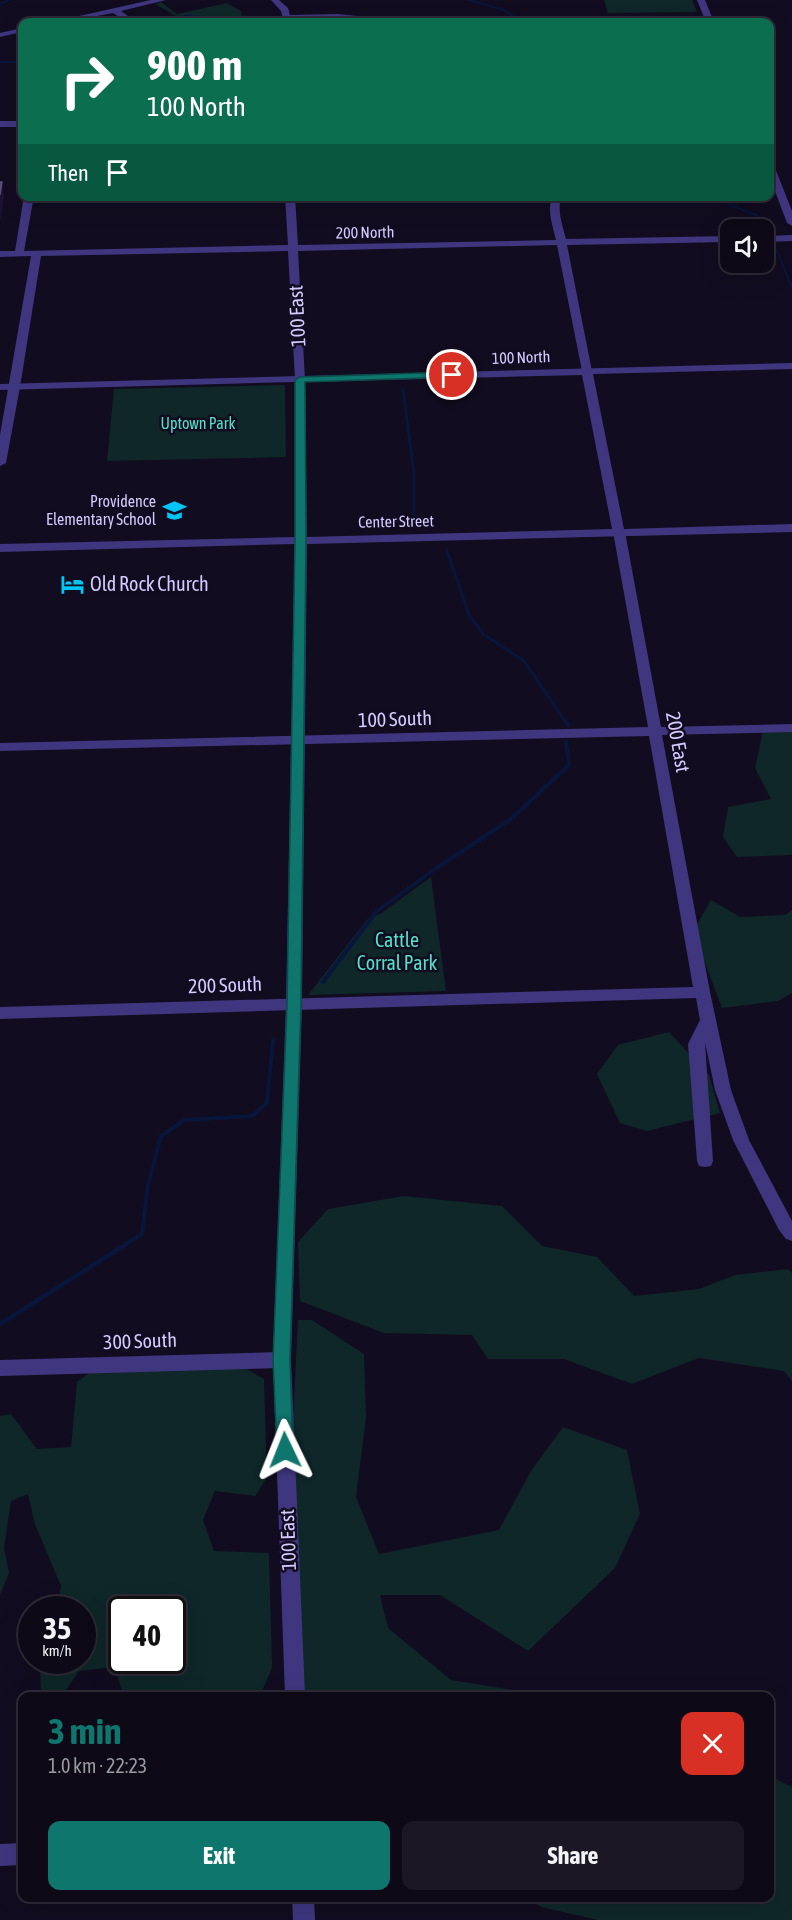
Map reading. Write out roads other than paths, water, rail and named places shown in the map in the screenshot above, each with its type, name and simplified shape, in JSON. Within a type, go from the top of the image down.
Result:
[{"type":"street","points":[[75,18],[162,0]]},
{"type":"street","points":[[275,0],[285,10],[287,18]]},
{"type":"street","points":[[701,0],[708,18]]},
{"type":"street","points":[[114,10],[126,18]]},
{"type":"street","points":[[313,18],[338,16],[357,18]]},
{"type":"street","points":[[0,34],[18,31]]},
{"type":"street","points":[[0,124],[18,124]]},
{"type":"street","points":[[774,178],[792,222]]},
{"type":"street","points":[[19,254],[28,201]]},
{"type":"street","name":"100 East","points":[[290,201],[300,380],[301,540],[294,1004],[282,1360],[295,1692]]},
{"type":"street","name":"200 East","points":[[555,201],[555,211],[656,731],[702,993],[723,1090],[741,1140],[785,1225],[792,1234]]},
{"type":"street","points":[[774,239],[792,238]]},
{"type":"street","name":"200 North","points":[[0,254],[720,239]]},
{"type":"street","points":[[0,463],[15,387],[36,254]]},
{"type":"street","name":"100 North","points":[[0,387],[792,366]]},
{"type":"street","name":"Center Street","points":[[0,548],[792,528]]},
{"type":"street","name":"100 South","points":[[0,747],[792,728]]},
{"type":"street","name":"200 South","points":[[0,1013],[702,993]]},
{"type":"street","points":[[705,1161],[696,1044],[708,1020]]},
{"type":"street","name":"300 South","points":[[0,1368],[282,1360]]},
{"type":"street","points":[[0,1855],[18,1854]]},
{"type":"street","points":[[303,1902],[304,1920]]},
{"type":"waterway","points":[[0,4],[9,0]]},
{"type":"waterway","points":[[469,0],[504,10],[515,18]]},
{"type":"waterway","points":[[185,16],[219,18]]},
{"type":"waterway","points":[[0,62],[18,62]]},
{"type":"waterway","points":[[729,201],[730,205],[762,219]]},
{"type":"waterway","points":[[774,244],[792,287]]},
{"type":"waterway","points":[[403,389],[414,474],[414,523]]},
{"type":"waterway","points":[[447,551],[469,615],[483,634],[524,661],[565,721]]},
{"type":"waterway","points":[[564,719],[568,725]]},
{"type":"waterway","points":[[323,982],[376,912],[435,869],[511,819],[569,765],[566,742]]},
{"type":"waterway","points":[[126,1244],[142,1234],[148,1185],[161,1136],[184,1120],[252,1116],[267,1103],[273,1040]]},
{"type":"waterway","points":[[0,1324],[128,1243]]},
{"type":"place","name":"Providence Elementary School","points":[[174,510]]},
{"type":"place","name":"Old Rock Church","points":[[72,584]]},
{"type":"park label","name":"Uptown Park","points":[[198,423]]},
{"type":"park label","name":"Cattle Corral Park","points":[[397,952]]}]
